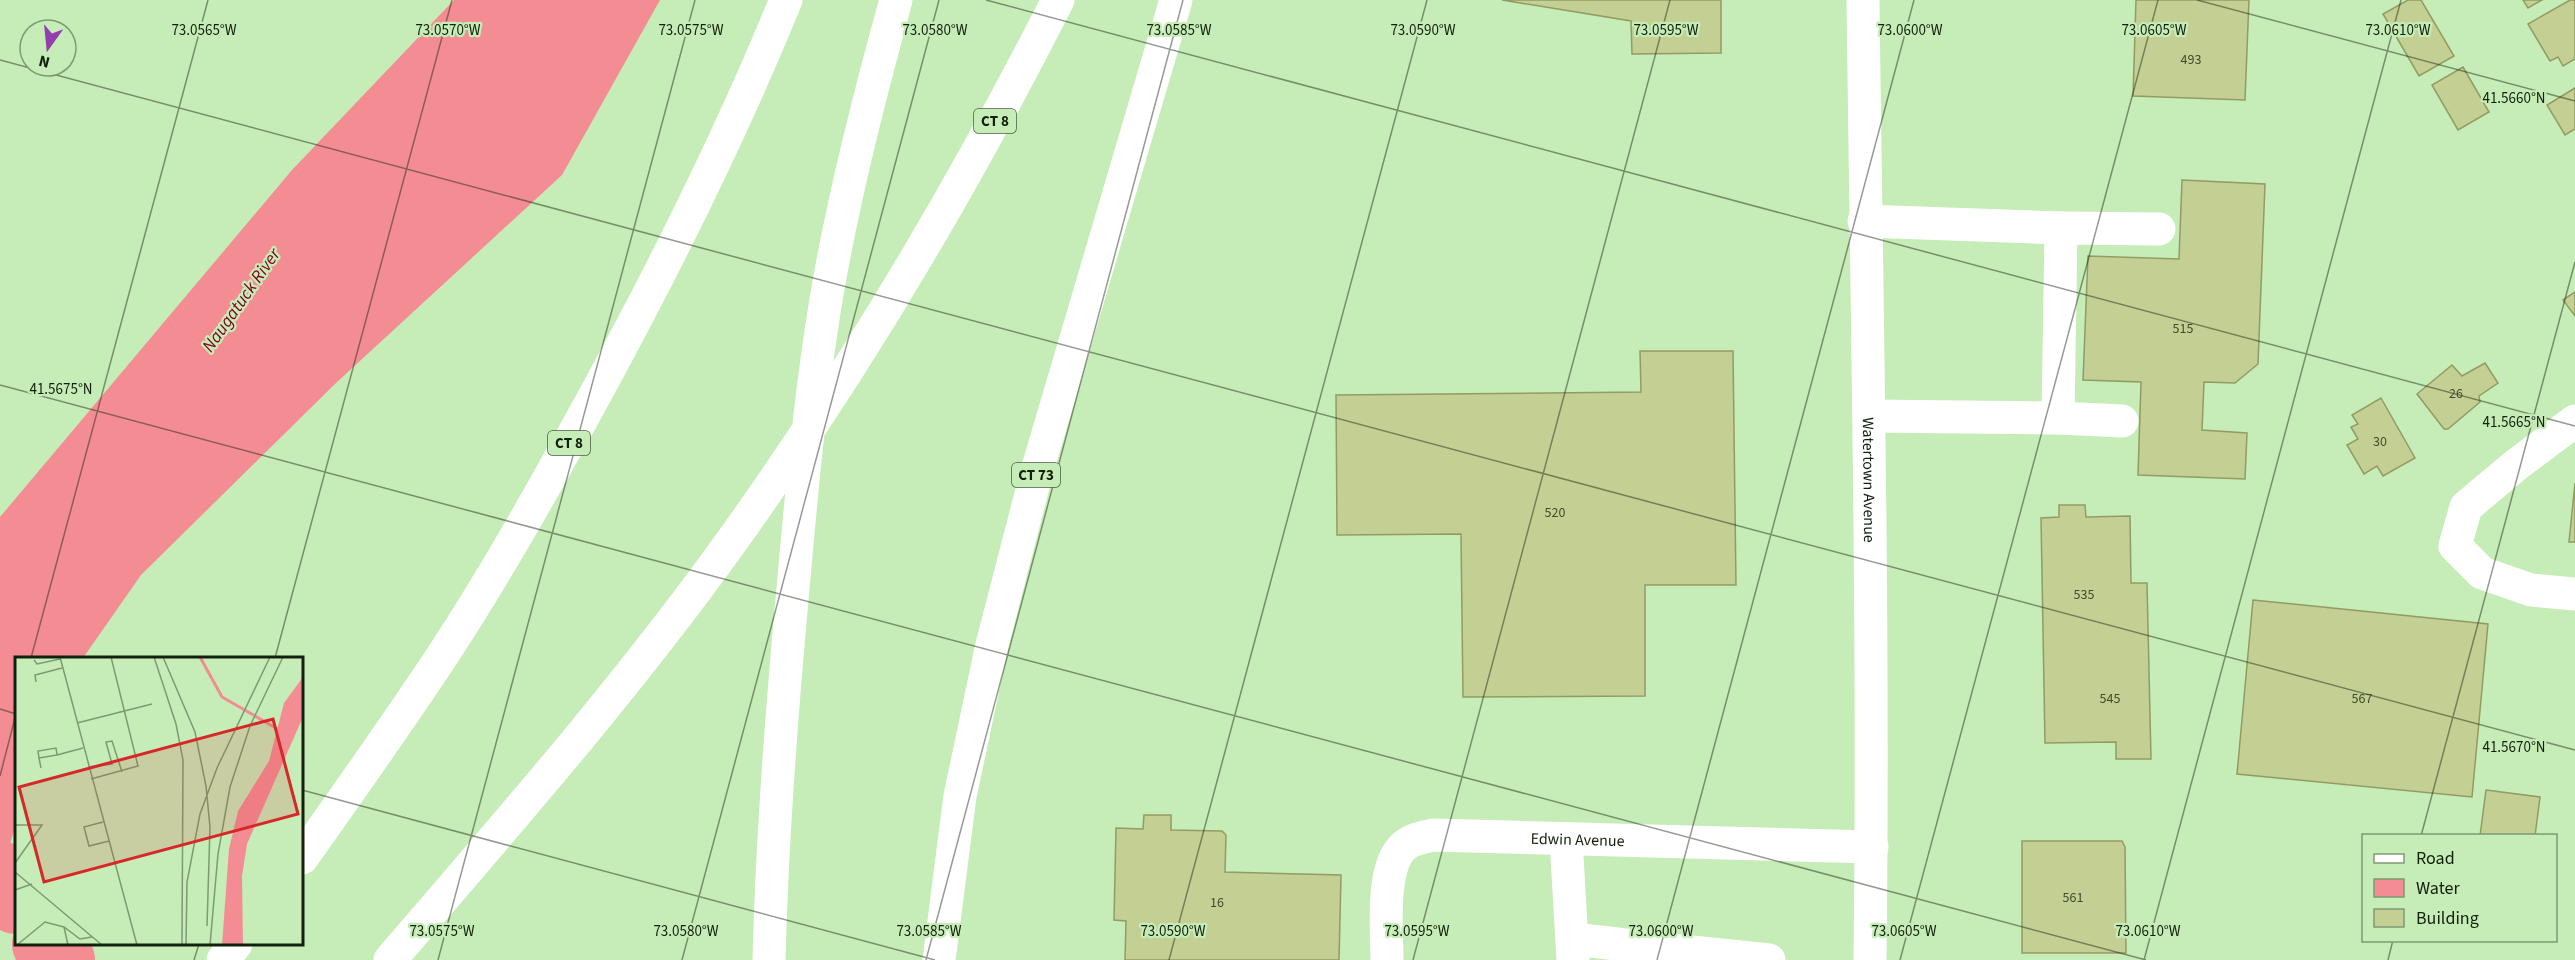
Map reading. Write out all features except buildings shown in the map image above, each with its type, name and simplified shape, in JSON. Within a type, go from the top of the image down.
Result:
[{"type":"main road","name":"CT 8","points":[[303,857],[446,650],[512,543],[580,423],[697,200],[752,82],[786,0]]},
{"type":"main road","points":[[769,960],[772,849],[789,630],[801,498],[824,317],[868,98],[896,0]]},
{"type":"main road","name":"CT 8","points":[[390,960],[500,832],[656,643],[799,444],[928,241],[995,122],[1058,0]]},
{"type":"main road","name":"CT 73","points":[[939,960],[960,796],[992,645],[1037,471],[1176,0]]},
{"type":"main road","name":"Watertown Avenue","points":[[1863,0],[1864,221],[1869,416],[1872,848],[1870,960]]},
{"type":"main road","points":[[1864,221],[2159,229]]},
{"type":"main road","points":[[2058,418],[2061,228]]},
{"type":"main road","points":[[1869,416],[2122,421]]},
{"type":"main road","points":[[2575,421],[2516,465],[2466,507],[2455,546],[2482,573],[2530,590],[2575,594]]},
{"type":"main road","name":"Edwin Avenue","points":[[1387,960],[1388,881],[1394,859],[1408,842],[1433,835],[1872,848]]},
{"type":"main road","points":[[1566,839],[1573,950],[1769,960]]},
{"type":"water","name":"Naugatuck River","points":[[454,0],[660,0],[562,175],[336,383],[141,575],[84,657],[15,657],[15,827],[0,878],[0,517],[292,170]]},
{"type":"waterway","points":[[0,875],[15,898]]},
{"type":"waterway","points":[[47,945],[61,960]]}]
